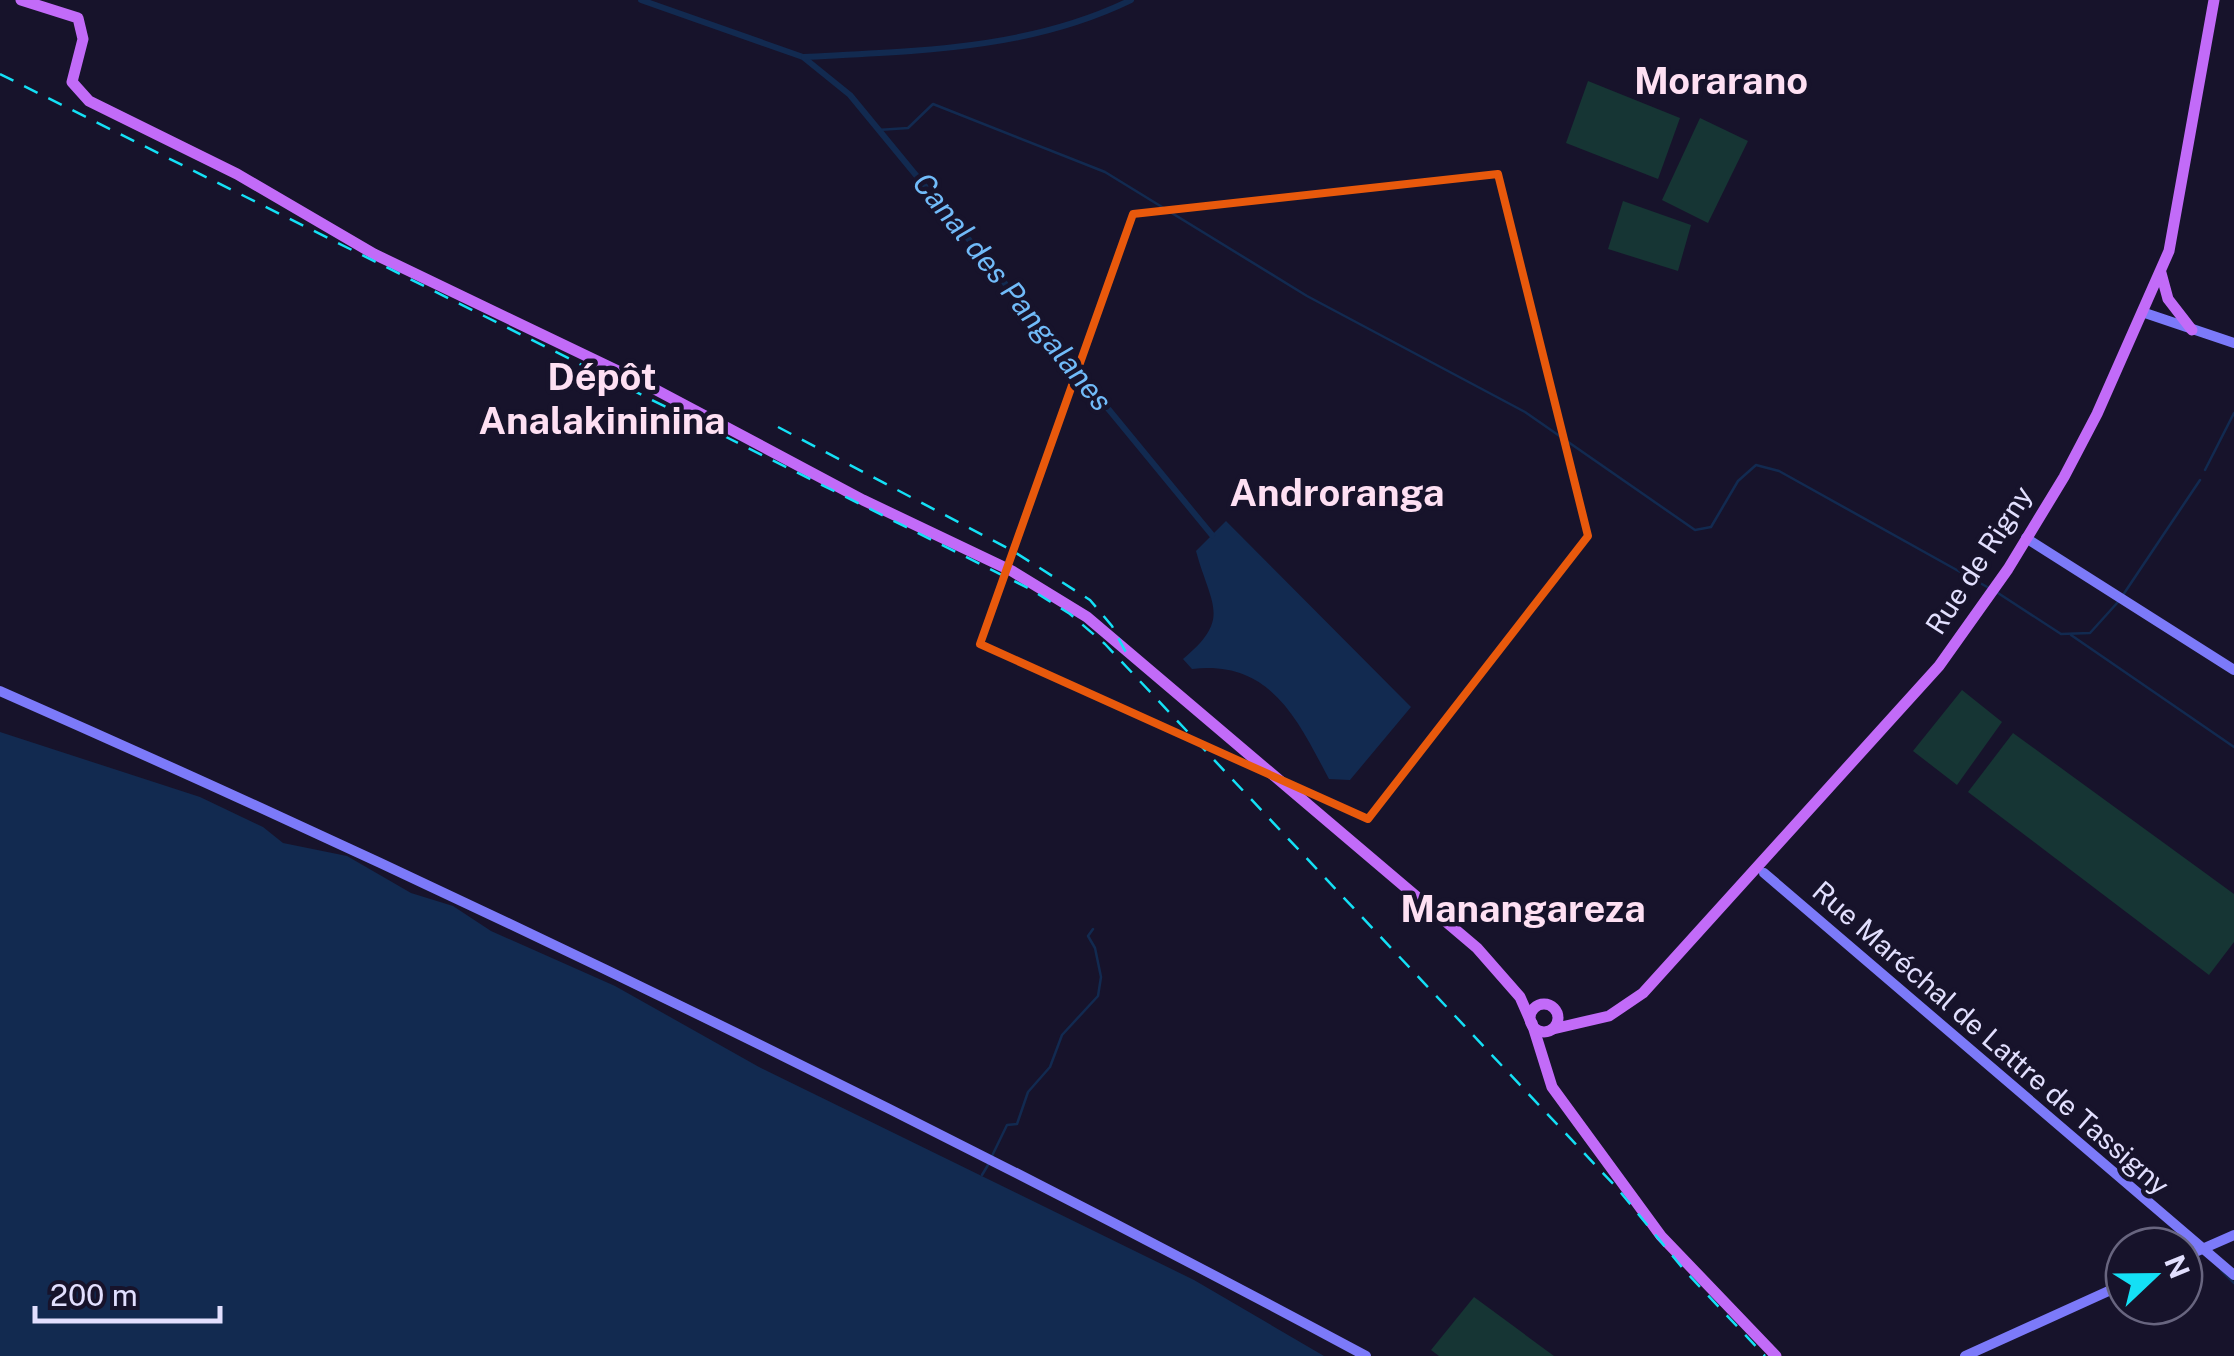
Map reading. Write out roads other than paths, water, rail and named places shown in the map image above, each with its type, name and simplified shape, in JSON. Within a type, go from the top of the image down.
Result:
[{"type":"main road","points":[[21,0],[78,18],[84,39],[72,82],[88,101],[237,174],[374,254],[646,384],[863,500],[1052,592],[1087,616],[1477,948],[1512,985],[1532,1023],[1552,1087],[1661,1236],[1776,1356]]},
{"type":"main road","name":"Rue de Rigny","points":[[1552,1029],[1624,1008],[1681,954],[1931,675],[1968,628],[2026,538],[2081,446],[2161,271],[2175,226],[2214,0]]},
{"type":"main road","points":[[2161,271],[2168,299],[2192,330]]},
{"type":"main road","points":[[2142,312],[2234,344]]},
{"type":"main road","points":[[2026,538],[2234,670]]},
{"type":"main road","points":[[0,692],[527,931],[1136,1233],[1366,1356]]},
{"type":"main road","name":"Rue Maréchal de Lattre de Tassigny","points":[[1764,874],[2234,1276]]},
{"type":"main road","points":[[1512,985],[1582,1019]]},
{"type":"main road","points":[[1532,1023],[1534,1009],[1550,1006]]},
{"type":"main road","points":[[1544,1066],[1542,1047],[1558,1016],[1550,1006]]},
{"type":"main road","points":[[1532,1023],[1540,1031],[1552,1029]]},
{"type":"main road","points":[[2205,1248],[2234,1235]]},
{"type":"main road","points":[[1965,1356],[2104,1293]]},
{"type":"water","points":[[1226,521],[1411,707],[1350,780],[1329,779],[1292,715],[1262,684],[1219,669],[1192,669],[1183,659],[1208,633],[1213,621],[1214,610],[1196,551]]},
{"type":"water","points":[[0,732],[200,797],[263,827],[283,843],[347,856],[411,893],[453,906],[491,931],[615,986],[759,1067],[1194,1280],[1324,1356],[0,1356]]},
{"type":"waterway","name":"Canal des Pangalanes","points":[[641,0],[803,57],[850,95],[1212,535]]},
{"type":"waterway","name":"Canal des Pangalanes","points":[[804,57],[930,50],[1012,38],[1092,17],[1131,0]]},
{"type":"waterway","points":[[878,130],[908,128],[933,104],[1105,172],[1307,296],[1525,412],[1695,530],[1711,527],[1738,481],[1756,465],[1779,471],[1989,588]]},
{"type":"waterway","points":[[2205,470],[2234,413]]},
{"type":"waterway","points":[[2123,595],[2200,480]]},
{"type":"waterway","points":[[1998,593],[2061,634],[2090,633],[2118,602]]},
{"type":"waterway","points":[[2071,635],[2234,747]]},
{"type":"waterway","points":[[991,1158],[1007,1125],[1017,1124],[1028,1092],[1050,1067],[1062,1035],[1098,996],[1101,977],[1095,948],[1088,936],[1093,929]]},
{"type":"waterway","points":[[982,1175],[988,1165]]},
{"type":"waterway","points":[[2221,1270],[2234,1283]]},
{"type":"railway","points":[[0,74],[1030,589],[1070,614],[1105,644],[1617,1188],[1685,1271],[1765,1356]]},
{"type":"railway","points":[[778,427],[1013,551],[1090,600],[1112,626],[1130,660]]},
{"type":"district","name":"Morarano","points":[[1721,81]]},
{"type":"district","name":"Dépôt Analakininina","points":[[602,399]]},
{"type":"district","name":"Androranga","points":[[1337,493]]},
{"type":"district","name":"Manangareza","points":[[1523,909]]}]
